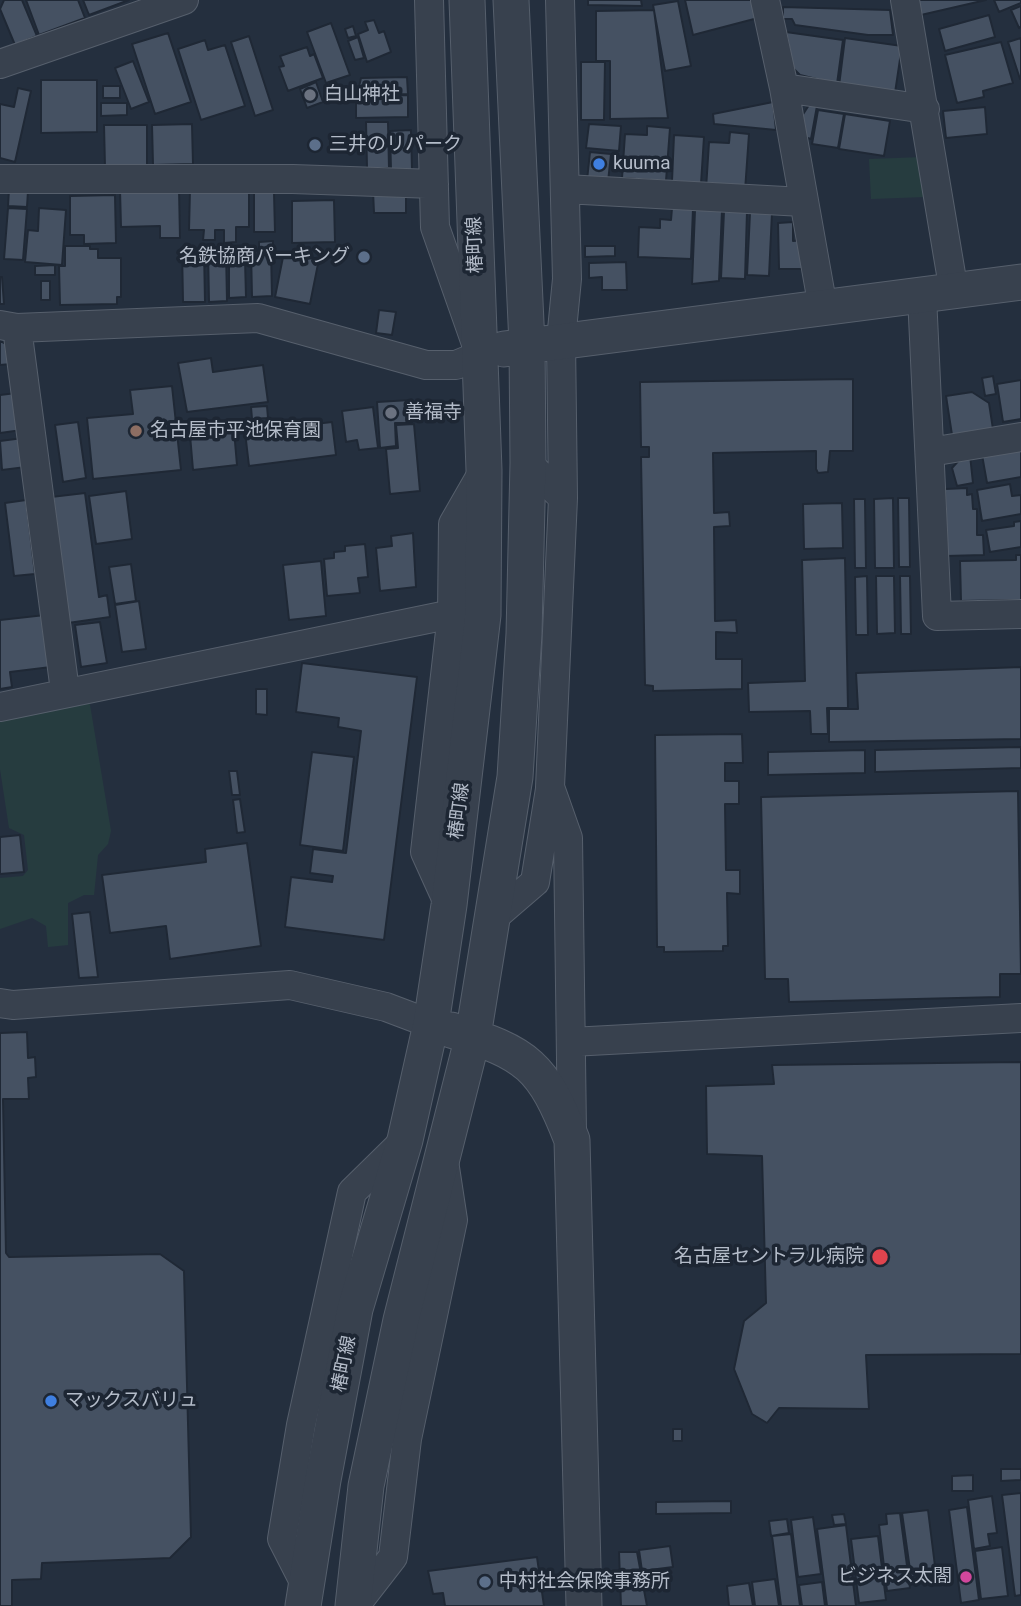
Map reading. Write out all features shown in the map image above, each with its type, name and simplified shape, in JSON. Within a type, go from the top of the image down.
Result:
[{"type":"street","points":[[0,64],[184,0]]},
{"type":"street","points":[[429,0],[435,227],[480,355]]},
{"type":"street","name":"椿町線","points":[[304,1595],[355,1309],[405,1140],[431,1024],[449,905],[483,615],[484,471],[467,0]]},
{"type":"street","points":[[492,919],[535,881],[550,786],[563,498],[544,342],[511,0]]},
{"type":"street","points":[[354,1606],[366,1486],[401,1320],[473,1037],[515,777],[524,634],[528,463],[544,342],[567,279],[559,0]]},
{"type":"street","points":[[765,0],[784,88],[823,308]]},
{"type":"street","points":[[905,0],[925,109],[938,294],[930,452],[937,616],[1021,614]]},
{"type":"street","points":[[784,88],[925,109]]},
{"type":"street","points":[[0,179],[293,179],[435,184]]},
{"type":"street","points":[[565,189],[803,202]]},
{"type":"street","points":[[65,691],[9,327],[258,318],[426,365],[456,365],[480,355],[544,342],[1021,282]]},
{"type":"street","points":[[930,452],[1021,437]]},
{"type":"street","points":[[528,463],[563,498]]},
{"type":"street","points":[[449,905],[425,852],[452,614],[453,524],[484,471]]},
{"type":"street","points":[[0,706],[452,614]]},
{"type":"street","points":[[550,786],[568,838],[572,1140],[584,1606]]},
{"type":"street","points":[[0,1003],[13,1005],[290,985],[386,1007],[511,1052],[538,1072],[555,1097],[572,1140]]},
{"type":"street","points":[[572,1042],[1021,1018]]},
{"type":"green space","points":[[924,157],[925,197],[871,199],[869,159]]},
{"type":"green space","points":[[89,699],[111,831],[108,844],[98,855],[94,895],[84,895],[68,903],[68,945],[48,947],[46,926],[32,918],[0,929],[0,878],[23,876],[28,870],[24,835],[9,828],[0,769],[0,720]]},
{"type":"building","points":[[4,0],[22,0],[37,36],[15,45],[0,9]]},
{"type":"building","points":[[26,0],[78,0],[85,18],[39,35]]},
{"type":"building","points":[[83,0],[129,0],[89,15]]},
{"type":"building","points":[[588,0],[641,0],[642,6],[588,5]]},
{"type":"building","points":[[685,0],[753,0],[758,18],[693,35]]},
{"type":"building","points":[[917,0],[986,0],[921,15]]},
{"type":"building","points":[[994,0],[1021,0],[1021,3],[999,12]]},
{"type":"building","points":[[678,1],[691,66],[665,71],[653,5]]},
{"type":"building","points":[[1021,6],[1021,27],[1019,28],[1011,10]]},
{"type":"building","points":[[783,7],[890,10],[893,35],[868,35],[795,25],[792,19],[783,19]]},
{"type":"building","points":[[654,10],[668,118],[610,119],[610,61],[596,61],[596,11]]},
{"type":"building","points":[[989,15],[995,37],[945,51],[939,29]]},
{"type":"building","points":[[374,20],[379,33],[384,31],[391,52],[367,62],[358,34],[368,30],[365,22]]},
{"type":"building","points":[[331,23],[350,75],[326,83],[307,32]]},
{"type":"building","points":[[353,26],[356,36],[348,38],[345,29]]},
{"type":"building","points":[[786,32],[843,40],[837,84],[800,75],[793,68]]},
{"type":"building","points":[[168,33],[191,102],[155,114],[132,44]]},
{"type":"building","points":[[249,36],[273,110],[255,116],[231,42]]},
{"type":"building","points":[[358,37],[364,58],[355,60],[348,41]]},
{"type":"building","points":[[845,38],[902,46],[895,93],[839,86]]},
{"type":"building","points":[[1021,38],[1021,78],[1020,79],[1008,42]]},
{"type":"building","points":[[205,40],[208,50],[225,45],[245,106],[201,120],[178,49]]},
{"type":"building","points":[[1001,42],[1013,83],[983,91],[984,97],[957,103],[945,55]]},
{"type":"building","points":[[307,47],[310,56],[314,54],[323,78],[288,91],[279,67],[284,66],[280,56]]},
{"type":"building","points":[[133,61],[149,102],[131,109],[115,68]]},
{"type":"building","points":[[581,62],[605,62],[604,120],[581,120]]},
{"type":"building","points":[[407,77],[408,94],[357,95],[361,78]]},
{"type":"building","points":[[41,80],[97,80],[97,132],[41,133]]},
{"type":"building","points":[[316,82],[323,102],[307,108],[300,89]]},
{"type":"building","points":[[103,86],[120,86],[120,98],[103,98]]},
{"type":"building","points":[[18,88],[31,91],[15,162],[0,158],[0,104],[14,107]]},
{"type":"building","points":[[408,95],[408,117],[356,118],[356,96]]},
{"type":"building","points":[[773,102],[776,130],[714,124],[713,114]]},
{"type":"building","points":[[101,103],[127,103],[127,115],[101,116]]},
{"type":"building","points":[[809,105],[817,106],[811,139],[804,137],[800,119]]},
{"type":"building","points":[[985,107],[987,134],[946,138],[943,111]]},
{"type":"building","points":[[818,110],[844,114],[838,148],[812,144]]},
{"type":"building","points":[[845,114],[890,121],[884,156],[839,149]]},
{"type":"building","points":[[366,122],[388,122],[389,168],[367,168]]},
{"type":"building","points":[[192,124],[193,164],[153,165],[152,125]]},
{"type":"building","points":[[589,124],[621,126],[619,151],[586,148]]},
{"type":"building","points":[[104,125],[147,125],[147,167],[105,168]]},
{"type":"building","points":[[647,126],[670,128],[666,181],[622,178],[625,134],[647,135]]},
{"type":"building","points":[[411,130],[412,170],[391,170],[390,131]]},
{"type":"building","points":[[730,132],[749,134],[745,191],[706,189],[709,142],[729,143]]},
{"type":"building","points":[[674,135],[704,137],[701,184],[672,181]]},
{"type":"building","points":[[590,152],[611,154],[608,182],[587,180]]},
{"type":"building","points":[[179,188],[180,238],[160,238],[160,226],[121,227],[120,190]]},
{"type":"building","points":[[9,189],[28,191],[27,207],[8,206]]},
{"type":"building","points":[[190,189],[249,189],[249,227],[236,227],[236,242],[224,243],[224,230],[215,230],[215,240],[203,240],[204,230],[189,230]]},
{"type":"building","points":[[406,190],[406,213],[374,213],[373,191]]},
{"type":"building","points":[[254,192],[274,192],[275,232],[254,232]]},
{"type":"building","points":[[115,195],[116,243],[84,244],[84,235],[70,235],[70,196]]},
{"type":"building","points":[[334,200],[335,242],[292,243],[292,201]]},
{"type":"building","points":[[8,208],[27,209],[23,260],[4,259]]},
{"type":"building","points":[[39,208],[66,210],[62,265],[25,262],[28,230],[38,231]]},
{"type":"building","points":[[672,208],[693,209],[691,259],[638,257],[639,227],[660,228],[660,219],[671,220]]},
{"type":"building","points":[[695,210],[722,210],[719,281],[692,284]]},
{"type":"building","points":[[724,211],[747,212],[745,279],[721,278]]},
{"type":"building","points":[[750,213],[772,213],[769,276],[747,275]]},
{"type":"building","points":[[793,222],[793,241],[803,240],[804,269],[779,269],[778,223]]},
{"type":"building","points":[[273,241],[273,249],[259,249],[259,242]]},
{"type":"building","points":[[65,246],[90,246],[90,249],[98,249],[98,258],[121,258],[121,297],[117,297],[117,304],[60,305],[59,266],[65,266]]},
{"type":"building","points":[[585,246],[615,246],[615,256],[585,257]]},
{"type":"building","points":[[182,249],[204,249],[205,302],[183,302]]},
{"type":"building","points":[[226,250],[227,301],[209,302],[208,251]]},
{"type":"building","points":[[271,250],[272,296],[252,297],[251,251]]},
{"type":"building","points":[[284,252],[319,259],[310,304],[275,297]]},
{"type":"building","points":[[229,259],[245,259],[246,297],[229,298]]},
{"type":"building","points":[[626,262],[627,290],[602,290],[602,277],[589,278],[589,263]]},
{"type":"building","points":[[55,265],[55,275],[35,275],[35,266]]},
{"type":"building","points":[[2,277],[4,304],[0,304]]},
{"type":"building","points":[[41,281],[50,281],[50,300],[41,300]]},
{"type":"building","points":[[379,310],[396,312],[392,335],[376,333]]},
{"type":"building","points":[[0,341],[10,346],[11,364],[0,365]]},
{"type":"building","points":[[211,358],[213,372],[263,365],[268,402],[187,412],[178,363]]},
{"type":"building","points":[[993,376],[996,394],[985,396],[982,378]]},
{"type":"building","points":[[853,379],[853,451],[830,451],[828,472],[818,473],[816,451],[713,453],[714,513],[729,512],[730,526],[714,527],[715,621],[736,620],[737,633],[716,632],[716,659],[742,659],[742,689],[653,691],[653,686],[645,685],[641,457],[649,457],[649,447],[641,447],[640,382]]},
{"type":"building","points":[[1021,380],[1021,419],[1003,422],[997,384]]},
{"type":"building","points":[[172,386],[181,470],[93,479],[87,418],[133,414],[130,390]]},
{"type":"building","points":[[972,392],[989,403],[993,429],[952,435],[946,396]]},
{"type":"building","points":[[16,393],[22,430],[0,433],[0,395]]},
{"type":"building","points":[[410,400],[412,423],[395,423],[396,446],[380,448],[377,402]]},
{"type":"building","points":[[267,406],[268,418],[252,419],[251,407]]},
{"type":"building","points":[[373,407],[378,448],[359,450],[357,440],[346,442],[342,411]]},
{"type":"building","points":[[78,422],[86,478],[63,482],[55,425]]},
{"type":"building","points":[[332,422],[336,455],[249,466],[245,432]]},
{"type":"building","points":[[414,424],[420,491],[390,494],[386,449],[398,448],[396,425]]},
{"type":"building","points":[[234,430],[237,465],[193,470],[190,435]]},
{"type":"building","points":[[23,438],[26,467],[2,470],[0,441]]},
{"type":"building","points":[[1021,449],[1021,477],[987,483],[982,455]]},
{"type":"building","points":[[970,455],[973,483],[957,486],[952,468],[961,458]]},
{"type":"building","points":[[1010,484],[1012,496],[1021,495],[1021,514],[982,521],[977,490]]},
{"type":"building","points":[[967,488],[967,495],[972,494],[973,509],[977,509],[977,535],[983,535],[984,555],[946,556],[945,489]]},
{"type":"building","points":[[126,491],[132,539],[96,544],[89,496]]},
{"type":"building","points":[[85,493],[99,597],[107,595],[110,617],[68,623],[51,497]]},
{"type":"building","points":[[893,498],[894,568],[875,568],[874,499]]},
{"type":"building","points":[[898,498],[909,498],[910,567],[899,567]]},
{"type":"building","points":[[854,499],[865,499],[866,568],[855,568]]},
{"type":"building","points":[[26,500],[35,574],[14,576],[5,503]]},
{"type":"building","points":[[842,503],[843,548],[804,549],[803,504]]},
{"type":"building","points":[[1021,521],[1021,547],[990,552],[986,530],[1014,526],[1014,522]]},
{"type":"building","points":[[413,533],[416,587],[380,591],[376,548],[392,546],[391,536]]},
{"type":"building","points":[[365,544],[368,577],[358,578],[360,593],[327,596],[324,559],[334,558],[334,552],[345,551],[345,546]]},
{"type":"building","points":[[1016,555],[1021,555],[1021,600],[961,601],[960,561],[1016,560]]},
{"type":"building","points":[[845,558],[848,708],[827,708],[828,734],[811,734],[810,711],[749,712],[748,683],[805,681],[802,560]]},
{"type":"building","points":[[321,561],[326,616],[289,620],[283,565]]},
{"type":"building","points":[[131,564],[136,601],[115,604],[109,567]]},
{"type":"building","points":[[867,576],[868,635],[856,635],[855,577]]},
{"type":"building","points":[[876,576],[894,576],[895,633],[877,634]]},
{"type":"building","points":[[900,576],[910,576],[911,634],[901,634]]},
{"type":"building","points":[[139,601],[146,649],[122,652],[115,605]]},
{"type":"building","points":[[45,615],[51,667],[10,672],[12,687],[0,689],[0,620]]},
{"type":"building","points":[[100,622],[107,663],[81,667],[75,625]]},
{"type":"building","points":[[302,663],[417,677],[384,940],[285,927],[291,877],[332,882],[333,876],[310,873],[313,849],[346,853],[361,731],[338,727],[339,718],[296,712]]},
{"type":"building","points":[[1021,667],[1021,739],[829,742],[829,709],[858,709],[856,673]]},
{"type":"building","points":[[256,689],[267,689],[267,715],[256,714]]},
{"type":"building","points":[[742,734],[743,763],[725,763],[725,781],[739,781],[739,804],[725,804],[726,870],[740,870],[740,894],[727,893],[728,946],[723,946],[723,951],[664,952],[664,947],[657,947],[655,735]]},
{"type":"building","points":[[1021,747],[1021,768],[875,772],[875,750]]},
{"type":"building","points":[[865,750],[865,773],[768,775],[768,752]]},
{"type":"building","points":[[312,752],[354,757],[343,851],[300,845]]},
{"type":"building","points":[[229,771],[237,771],[240,795],[232,795]]},
{"type":"building","points":[[1018,791],[1021,974],[1000,974],[1000,997],[789,1002],[788,979],[765,979],[761,797]]},
{"type":"building","points":[[240,799],[245,832],[237,833],[233,800]]},
{"type":"building","points":[[20,835],[24,872],[0,874],[0,837]]},
{"type":"building","points":[[247,843],[261,946],[170,959],[166,926],[110,933],[102,875],[206,862],[205,849]]},
{"type":"building","points":[[90,912],[98,977],[79,978],[72,914]]},
{"type":"building","points":[[27,1032],[28,1058],[35,1057],[36,1077],[28,1078],[29,1099],[3,1099],[6,1253],[9,1257],[160,1254],[184,1271],[191,1537],[170,1558],[42,1563],[41,1579],[12,1580],[12,1606],[0,1606],[0,1033]]},
{"type":"building","points":[[1021,1062],[1021,1354],[866,1355],[869,1409],[779,1408],[767,1423],[752,1414],[734,1369],[744,1321],[766,1303],[762,1156],[707,1154],[706,1086],[774,1084],[772,1065]]},
{"type":"building","points":[[673,1429],[682,1429],[682,1441],[673,1441]]},
{"type":"building","points":[[1001,1469],[1021,1469],[1021,1480],[1001,1481]]},
{"type":"building","points":[[973,1475],[973,1491],[952,1491],[952,1476]]},
{"type":"building","points":[[1021,1493],[1021,1595],[1015,1596],[1002,1495]]},
{"type":"building","points":[[992,1496],[997,1533],[988,1534],[990,1546],[974,1549],[968,1500]]},
{"type":"building","points":[[731,1501],[731,1513],[656,1514],[656,1502]]},
{"type":"building","points":[[967,1507],[979,1600],[961,1603],[949,1510]]},
{"type":"building","points":[[928,1510],[936,1574],[911,1577],[902,1513]]},
{"type":"building","points":[[900,1513],[910,1588],[887,1591],[879,1525],[887,1524],[886,1514]]},
{"type":"building","points":[[844,1514],[846,1524],[834,1525],[832,1515]]},
{"type":"building","points":[[813,1517],[821,1574],[798,1577],[791,1520]]},
{"type":"building","points":[[787,1519],[789,1533],[771,1536],[769,1521]]},
{"type":"building","points":[[846,1525],[856,1606],[827,1606],[817,1529]]},
{"type":"building","points":[[791,1534],[800,1606],[781,1606],[772,1536]]},
{"type":"building","points":[[878,1536],[886,1600],[859,1603],[851,1539]]},
{"type":"building","points":[[670,1546],[673,1567],[642,1571],[639,1550]]},
{"type":"building","points":[[1002,1547],[1008,1596],[981,1599],[975,1551]]},
{"type":"building","points":[[619,1552],[637,1552],[647,1606],[621,1606]]},
{"type":"building","name":"中村社会保険事務所","points":[[537,1557],[544,1606],[445,1606],[443,1593],[433,1594],[428,1571]]},
{"type":"building","points":[[775,1579],[779,1606],[755,1606],[752,1582]]},
{"type":"building","points":[[822,1582],[825,1606],[802,1606],[799,1585]]},
{"type":"building","points":[[749,1583],[753,1606],[729,1606],[727,1586]]},
{"type":"place","name":"白山神社","points":[[310,95]]},
{"type":"place","name":"三井のリパーク","points":[[315,145]]},
{"type":"place","name":"kuuma","points":[[599,164]]},
{"type":"place","name":"名鉄協商パーキング","points":[[364,257]]},
{"type":"place","name":"善福寺","points":[[391,413]]},
{"type":"place","name":"名古屋市平池保育園","points":[[136,431]]},
{"type":"place","name":"名古屋セントラル病院","points":[[880,1257]]},
{"type":"place","name":"マックスバリュ","points":[[51,1401]]},
{"type":"place","name":"ビジネス太閤","points":[[966,1577]]},
{"type":"place","name":"中村社会保険事務所","points":[[485,1582]]}]
